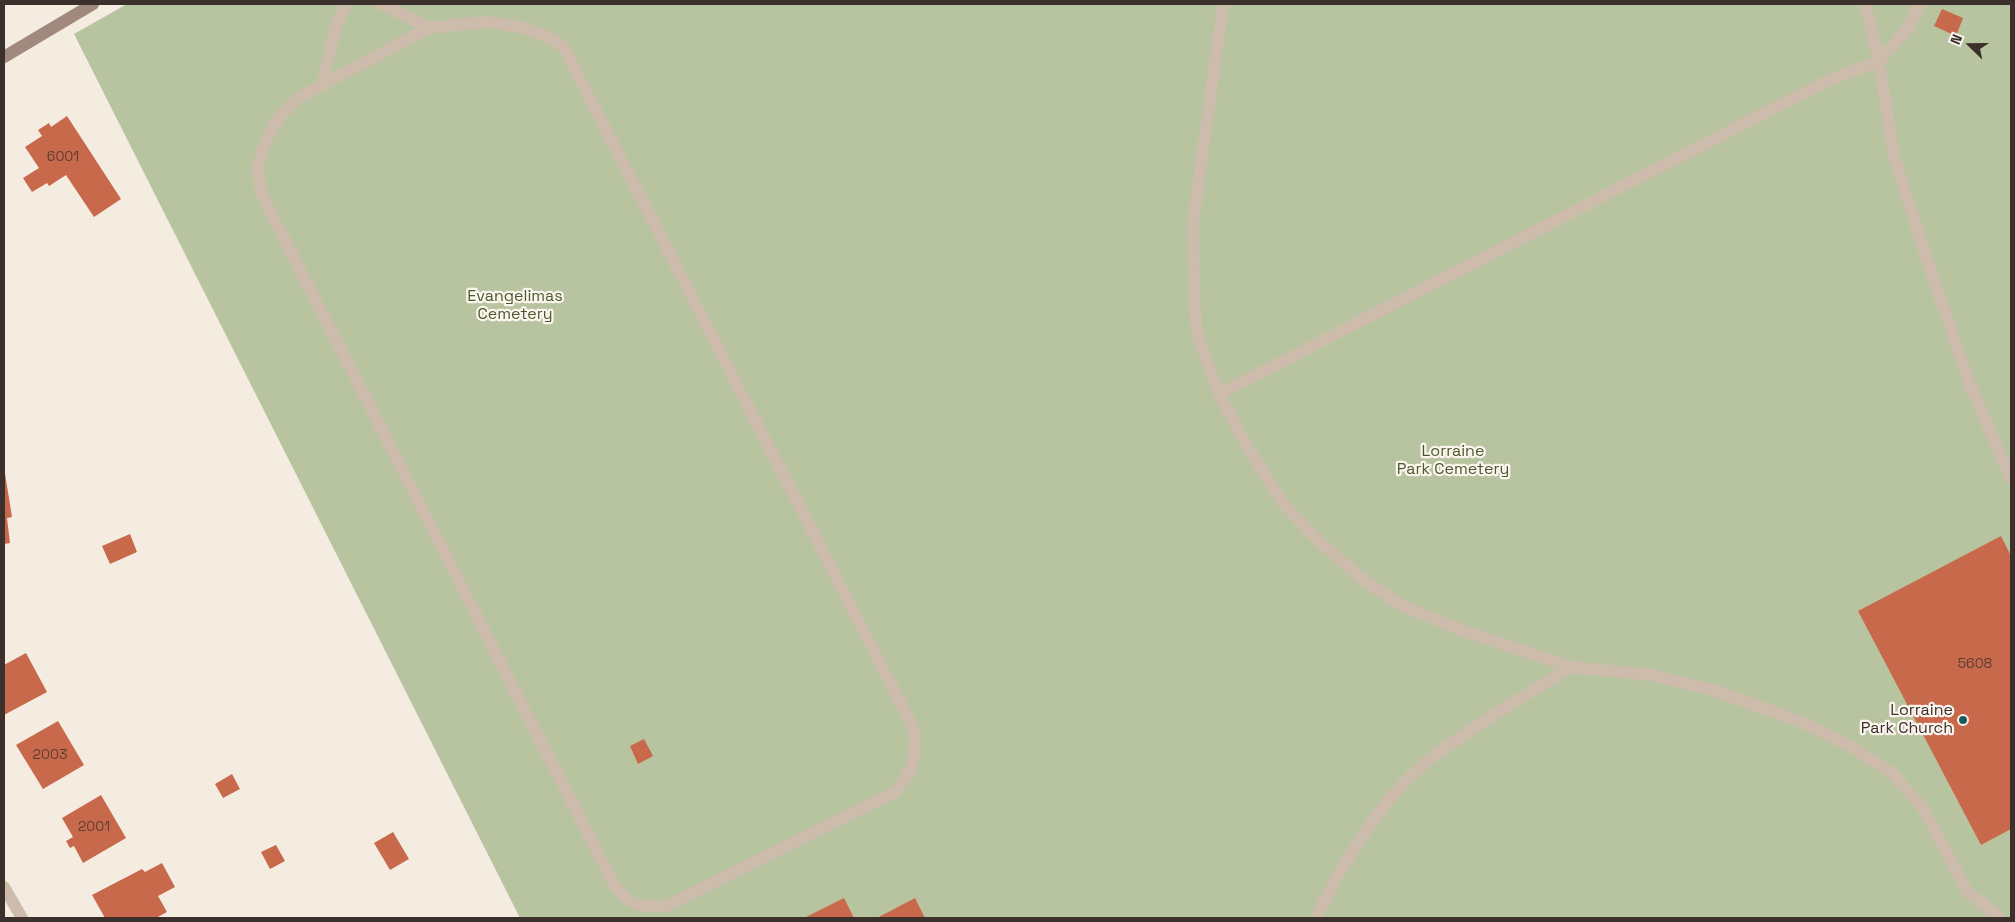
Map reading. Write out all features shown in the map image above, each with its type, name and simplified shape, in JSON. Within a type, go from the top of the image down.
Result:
[{"type":"main road","points":[[4,57],[94,4]]},
{"type":"street","points":[[324,83],[334,32],[346,4]]},
{"type":"street","points":[[381,4],[429,28]]},
{"type":"street","points":[[1223,4],[1193,223],[1197,334],[1219,394],[1248,448],[1284,505],[1320,542],[1361,578],[1399,604],[1456,628],[1571,667],[1651,676],[1713,690],[1804,723],[1853,748],[1892,773],[1910,793],[1922,807],[1968,892],[2000,918]]},
{"type":"street","points":[[1865,4],[1879,61],[1894,156],[1924,254],[1970,386],[2011,478]]},
{"type":"street","points":[[1219,394],[1827,81],[1879,61],[1907,30],[1920,4]]},
{"type":"street","points":[[485,22],[520,26],[543,33],[564,46],[915,731],[916,749],[910,774],[895,792],[666,906],[646,908],[625,900],[609,876],[261,193],[258,168],[264,145],[277,120],[298,98],[429,28],[485,22]]},
{"type":"street","points":[[1316,918],[1347,861],[1382,809],[1424,764],[1501,711],[1571,667]]},
{"type":"street","points":[[4,887],[22,918]]},
{"type":"green space","name":"Lorraine Park Cemetery","points":[[127,4],[2011,4],[2011,918],[520,918],[74,34]]},
{"type":"building","points":[[1942,9],[1963,18],[1956,36],[1934,26]]},
{"type":"building","points":[[67,116],[121,199],[94,217],[66,175],[49,186],[47,183],[32,192],[23,178],[39,168],[25,147],[42,136],[38,130],[49,123],[51,127]]},
{"type":"building","points":[[4,467],[12,517],[7,518],[10,543],[4,544]]},
{"type":"building","points":[[130,534],[137,552],[110,564],[102,546]]},
{"type":"building","name":"Lorraine Park Church","points":[[2001,536],[2011,556],[2011,829],[1981,845],[1858,611]]},
{"type":"building","points":[[26,653],[47,692],[4,715],[4,665]]},
{"type":"building","points":[[58,721],[84,765],[43,789],[16,745]]},
{"type":"building","points":[[644,739],[653,756],[638,764],[630,746]]},
{"type":"building","points":[[232,774],[240,789],[223,798],[215,784]]},
{"type":"building","points":[[101,795],[126,838],[83,863],[74,846],[70,848],[66,841],[73,837],[62,818]]},
{"type":"building","points":[[393,832],[409,859],[390,870],[374,843]]},
{"type":"building","points":[[276,845],[285,861],[270,869],[261,852]]},
{"type":"building","points":[[162,863],[175,887],[158,896],[167,912],[156,918],[105,918],[92,895],[142,869],[145,872]]},
{"type":"building","points":[[844,898],[854,918],[804,918]]},
{"type":"building","points":[[915,898],[925,918],[877,918]]},
{"type":"place","name":"Lorraine Park Church","points":[[1963,720]]},
{"type":"park label","name":"Evangelimas Cemetery","points":[[515,306]]}]
